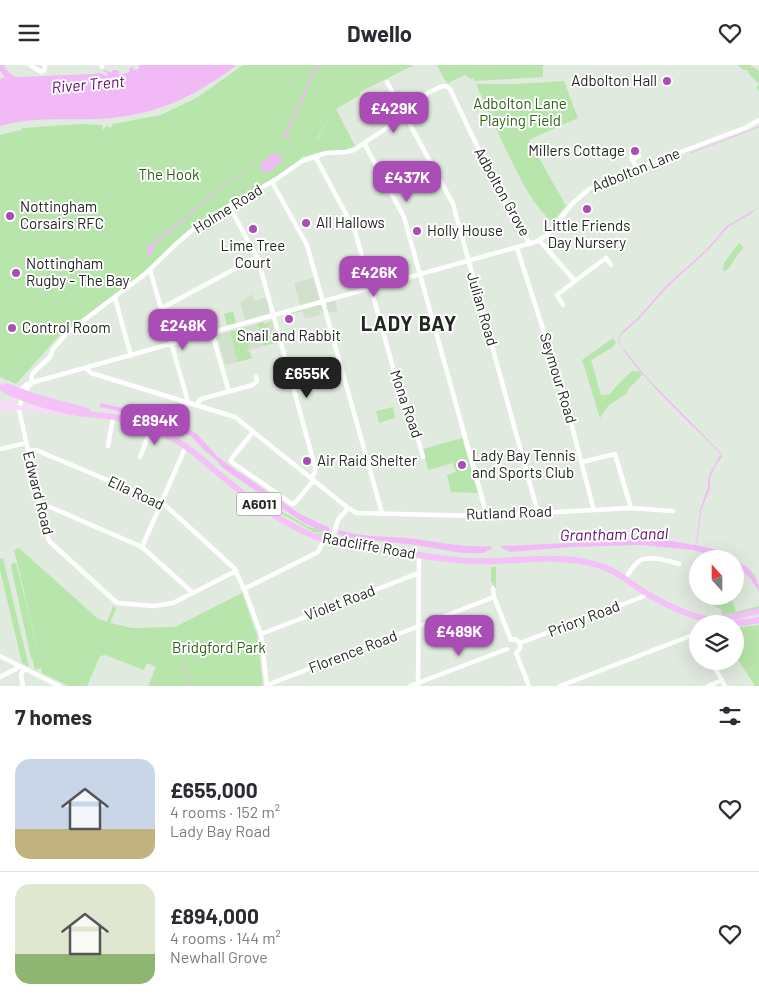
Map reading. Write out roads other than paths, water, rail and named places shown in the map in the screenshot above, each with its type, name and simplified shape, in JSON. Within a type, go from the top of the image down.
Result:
[{"type":"highway","name":"A6011","points":[[0,386],[17,393]]},
{"type":"highway","name":"Radcliffe Road","points":[[17,393],[74,413],[113,417],[151,428],[186,446],[229,483],[266,509],[295,527],[327,541],[471,561],[580,560],[602,566],[667,604],[693,615]]},
{"type":"highway","name":"Radcliffe Road","points":[[17,393],[94,414]]},
{"type":"highway","name":"Radcliffe Road","points":[[742,615],[756,612]]},
{"type":"highway","name":"Radcliffe Road","points":[[744,622],[757,621]]},
{"type":"main road","points":[[2,404],[17,393]]},
{"type":"main road","points":[[2,404],[14,399],[17,393]]},
{"type":"main road","name":"Radcliffe Road","points":[[0,409],[19,408],[74,413]]},
{"type":"street","points":[[30,65],[41,72],[44,71],[44,65]]},
{"type":"street","name":"Julian Road","points":[[387,82],[453,204],[538,513]]},
{"type":"street","name":"Holme Road","points":[[31,383],[31,378],[50,357],[53,349],[67,333],[150,270],[188,233],[229,206],[272,182],[301,161],[326,153],[346,152],[364,143],[429,93],[446,86]]},
{"type":"street","name":"Adbolton Grove","points":[[446,86],[450,89],[507,209],[530,244]]},
{"type":"street","name":"Adbolton Lane","points":[[31,383],[530,244],[539,240],[552,229],[588,190],[637,168],[745,128],[759,120]]},
{"type":"street","points":[[364,143],[404,217],[487,516]]},
{"type":"street","name":"Mona Road","points":[[315,156],[355,231],[405,411],[410,410],[423,457]]},
{"type":"street","points":[[637,168],[632,159],[639,156]]},
{"type":"street","points":[[272,182],[307,245],[382,513]]},
{"type":"street","points":[[229,206],[257,257],[316,467],[312,479],[296,503],[292,504],[233,463],[232,459],[253,432]]},
{"type":"street","points":[[539,240],[575,281]]},
{"type":"street","name":"Seymour Road","points":[[518,248],[562,389],[582,462],[593,507],[592,510]]},
{"type":"street","points":[[162,308],[257,257]]},
{"type":"street","points":[[563,305],[557,295],[606,258],[611,265]]},
{"type":"street","points":[[150,270],[187,398],[186,402]]},
{"type":"street","points":[[115,298],[131,355]]},
{"type":"street","points":[[212,333],[229,391]]},
{"type":"street","name":"Rutland Road","points":[[86,368],[91,373],[235,417],[357,513],[487,516],[631,508],[673,511]]},
{"type":"street","points":[[36,372],[38,381]]},
{"type":"street","points":[[196,405],[201,399],[254,385],[257,381],[256,377]]},
{"type":"street","points":[[19,408],[17,393],[27,383],[31,383]]},
{"type":"street","name":"Edward Road","points":[[19,408],[50,542],[116,602],[154,606],[173,603],[236,571]]},
{"type":"street","points":[[108,446],[113,417]]},
{"type":"street","points":[[140,457],[151,428]]},
{"type":"street","points":[[0,449],[26,443]]},
{"type":"street","points":[[142,547],[186,446]]},
{"type":"street","name":"Ella Road","points":[[28,451],[36,450],[162,502],[236,571],[261,634],[267,685]]},
{"type":"street","points":[[582,462],[615,454],[631,508]]},
{"type":"street","points":[[41,509],[50,507],[142,547],[193,593]]},
{"type":"street","points":[[244,589],[318,552],[348,507]]},
{"type":"street","points":[[417,685],[419,555]]},
{"type":"street","points":[[625,579],[638,561],[664,559],[679,564]]},
{"type":"street","name":"Violet Road","points":[[261,634],[419,573]]},
{"type":"street","points":[[493,588],[494,597],[511,640]]},
{"type":"street","name":"Priory Road","points":[[520,643],[642,597],[647,593]]},
{"type":"street","name":"Florence Road","points":[[267,685],[494,597]]},
{"type":"street","points":[[560,686],[689,638]]},
{"type":"street","points":[[515,639],[520,643],[520,649],[516,653],[510,653],[507,649],[506,645],[511,640],[515,639]]},
{"type":"street","points":[[410,686],[417,685],[507,649]]},
{"type":"street","points":[[516,653],[528,686]]},
{"type":"street","points":[[0,656],[59,686]]},
{"type":"street","points":[[0,677],[19,666]]},
{"type":"street","points":[[23,686],[21,675],[24,669]]},
{"type":"street","points":[[716,670],[725,686]]},
{"type":"street","points":[[708,686],[722,680]]},
{"type":"water","name":"River Trent","points":[[0,65],[7,65],[4,66],[6,69],[17,77],[100,73],[107,76],[108,74],[102,70],[111,73],[113,70],[118,70],[120,75],[130,72],[129,68],[139,69],[139,65],[237,65],[221,77],[188,96],[154,110],[116,117],[48,119],[0,126],[0,79],[5,77],[0,71]]},
{"type":"water","points":[[316,65],[318,65],[287,134],[294,145],[288,138],[283,138]]},
{"type":"water","points":[[275,144],[156,243],[152,256],[149,255],[146,247],[151,246]]},
{"type":"water","points":[[275,153],[281,156],[281,162],[269,172],[262,171],[260,164]]},
{"type":"water","name":"Grantham Canal","points":[[759,207],[728,227],[707,251],[667,287],[640,318],[620,336],[619,340],[622,347],[647,378],[721,453],[722,457],[710,477],[710,488],[701,511],[696,545],[717,550],[693,550],[641,545],[571,547],[510,552],[500,547],[636,540],[671,541],[695,545],[700,510],[708,487],[709,475],[721,454],[647,379],[622,348],[618,338],[666,286],[706,250],[727,226]]},
{"type":"water","points":[[100,403],[149,414],[187,427],[230,466],[300,514],[328,527],[330,529],[329,532],[304,523],[237,478],[222,467],[191,436],[136,415],[100,407]]},
{"type":"water","points":[[339,530],[364,535],[407,538],[459,545],[491,546],[492,548],[484,553],[462,553],[415,545],[345,537],[338,534]]},
{"type":"water","points":[[744,565],[755,577],[759,586],[759,592],[750,578],[744,573]]},
{"type":"waterway","points":[[690,153],[759,127]]},
{"type":"waterway","points":[[186,665],[184,672],[190,679],[188,686]]},
{"type":"place","name":"Adbolton Hall","points":[[667,81]]},
{"type":"place","name":"Millers Cottage","points":[[635,151]]},
{"type":"place","name":"Little Friends Day Nursery","points":[[587,209]]},
{"type":"place","name":"Nottingham Corsairs RFC","points":[[10,216]]},
{"type":"place","name":"All Hallows","points":[[306,223]]},
{"type":"place","name":"Lime Tree Court","points":[[253,229]]},
{"type":"place","name":"Holly House","points":[[417,231]]},
{"type":"place","name":"Nottingham Rugby - The Bay","points":[[16,273]]},
{"type":"place","name":"Snail and Rabbit","points":[[289,319]]},
{"type":"place","name":"Control Room","points":[[12,328]]},
{"type":"place","name":"Air Raid Shelter","points":[[307,461]]},
{"type":"place","name":"Lady Bay Tennis and Sports Club","points":[[462,465]]},
{"type":"district","name":"LADY BAY","points":[[409,324]]},
{"type":"park label","name":"Adbolton Lane Playing Field","points":[[520,112]]},
{"type":"park label","name":"The Hook","points":[[169,175]]},
{"type":"park label","name":"Bridgford Park","points":[[219,648]]}]
